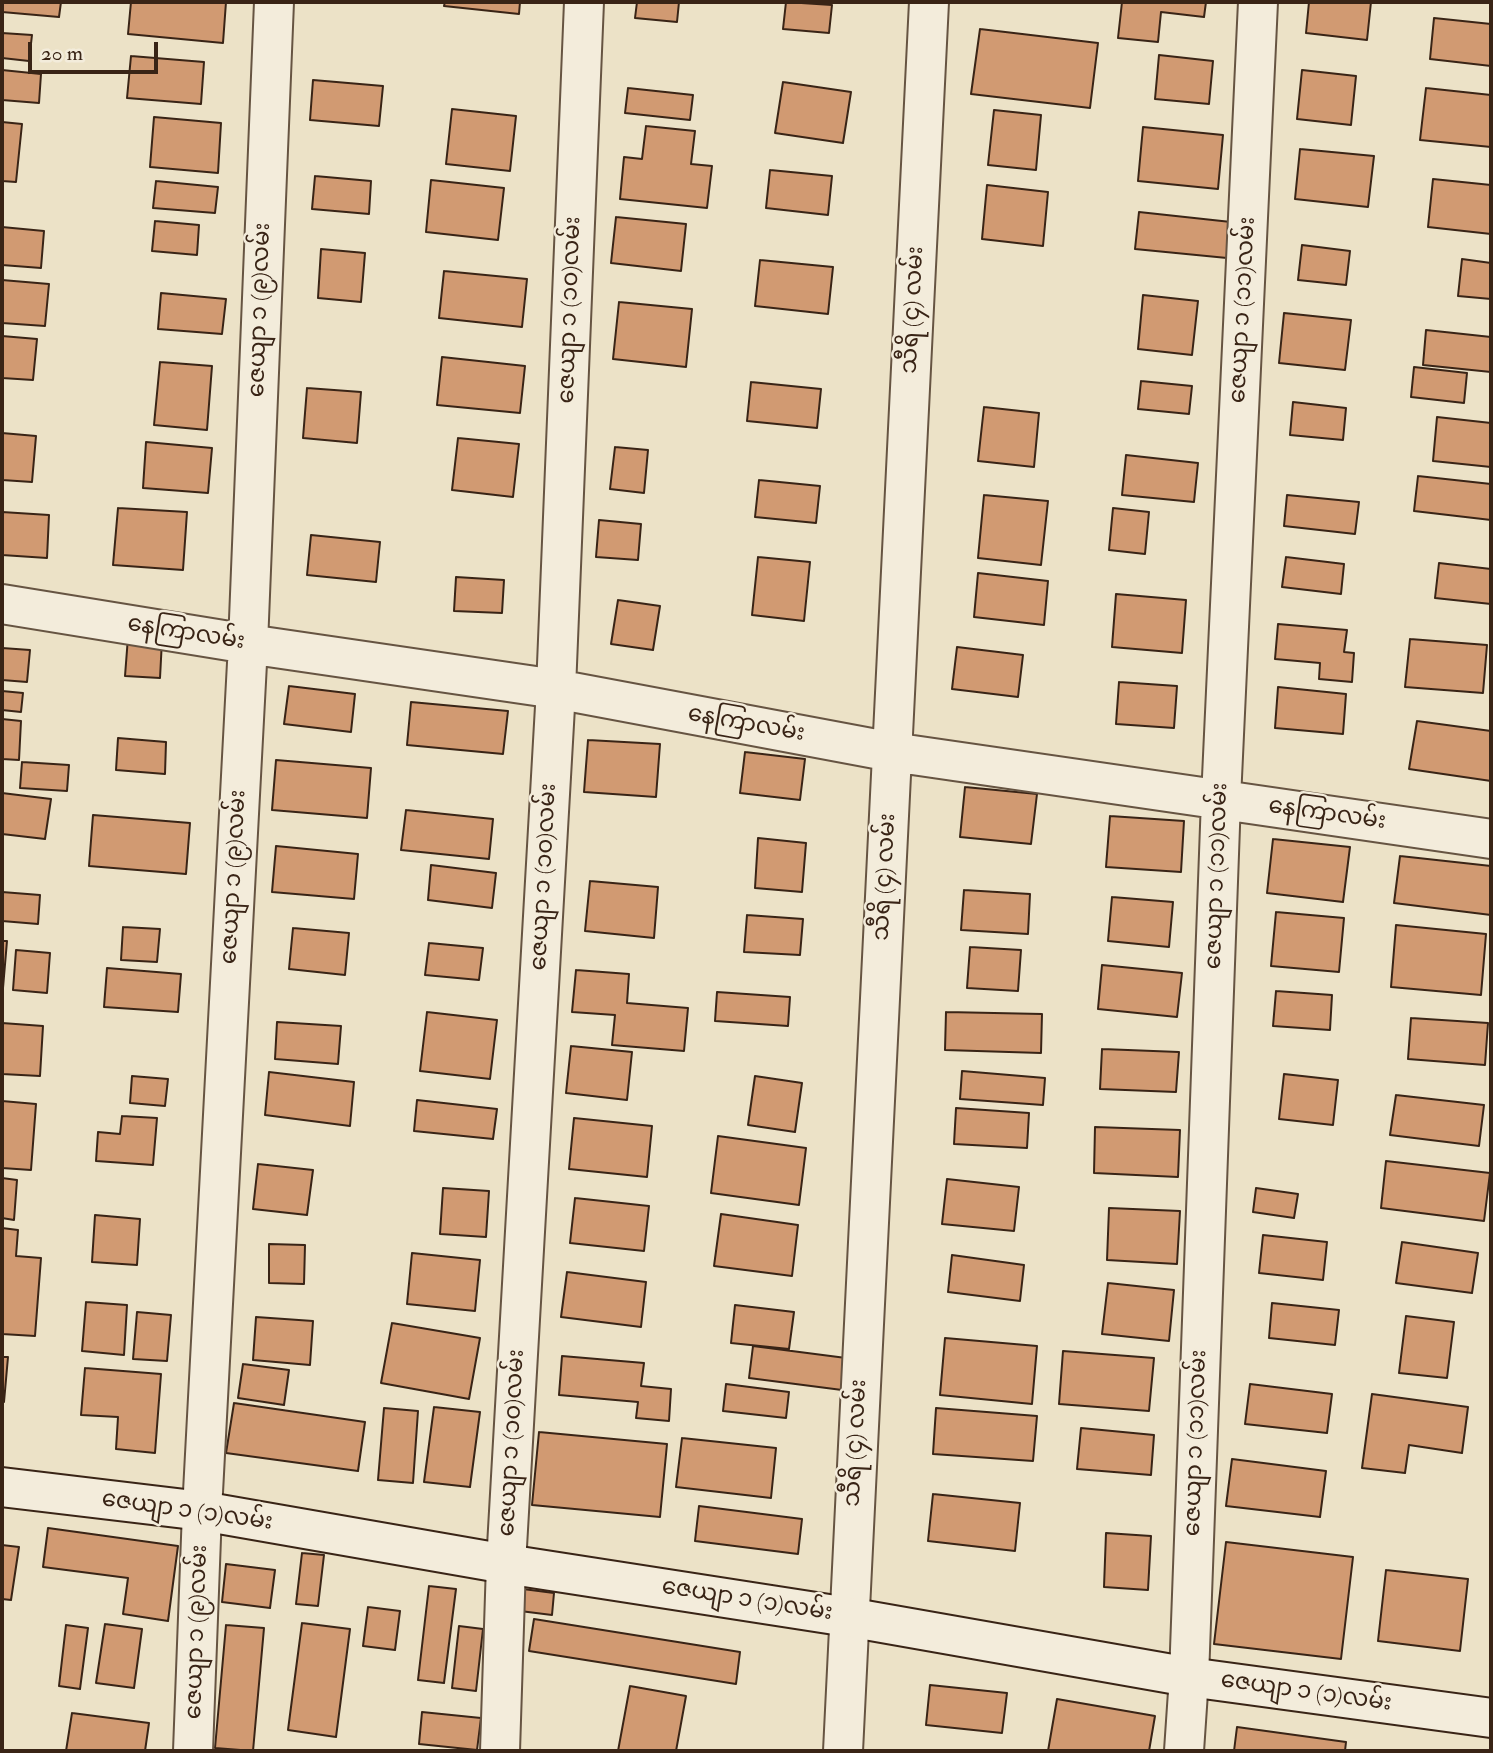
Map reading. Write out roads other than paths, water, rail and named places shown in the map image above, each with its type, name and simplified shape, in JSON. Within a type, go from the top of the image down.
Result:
[{"type":"street","name":"ဇေယျာ ၁ (၉)လမ်း","points":[[193,1751],[202,1511],[248,644],[274,2]]},
{"type":"street","name":"ဇေယျာ ၁ (၁၀)လမ်း","points":[[500,1751],[506,1564],[556,689],[584,2]]},
{"type":"street","name":"သီရိ (၄) လမ်း","points":[[843,1751],[929,2]]},
{"type":"street","name":"ဇေယျာ ၁ (၁၁)လမ်း","points":[[1184,1751],[1189,1677],[1221,799],[1258,2]]},
{"type":"street","name":"နေကြာလမ်း","points":[[2,604],[248,644],[556,689],[892,752],[1491,839]]},
{"type":"street","name":"ဇေယျာ ၁ (၁)လမ်း","points":[[2,1487],[202,1511],[506,1564],[848,1617],[1189,1677],[1491,1718]]}]
